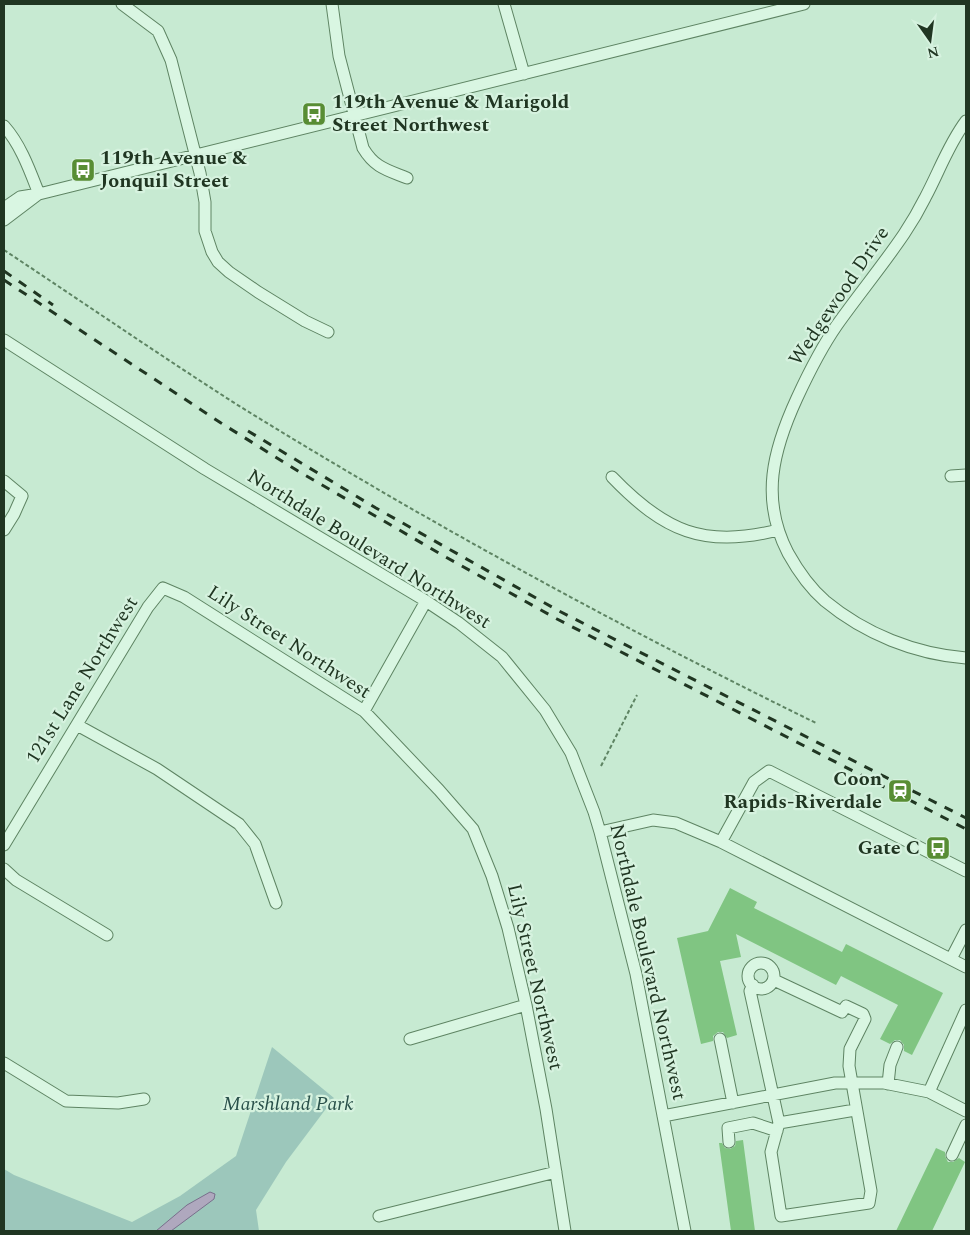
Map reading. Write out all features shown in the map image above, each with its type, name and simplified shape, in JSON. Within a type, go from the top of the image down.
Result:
[{"type":"street","points":[[122,4],[158,31],[171,60],[196,155],[204,194],[205,232],[212,252],[218,262],[229,272],[305,322],[328,332]]},
{"type":"street","points":[[332,4],[339,56],[363,148],[371,160],[379,166],[407,178]]},
{"type":"street","points":[[504,4],[524,74]]},
{"type":"street","points":[[4,208],[20,197],[39,194],[804,4]]},
{"type":"street","name":"Wedgewood Drive","points":[[966,121],[951,144],[917,214],[821,350],[800,390],[782,433],[776,451],[773,470],[774,510],[778,530],[793,563],[819,596],[835,609],[868,629],[901,645],[918,651],[966,658]]},
{"type":"street","points":[[4,126],[24,158],[39,194]]},
{"type":"street","points":[[4,220],[39,194]]},
{"type":"street","name":"Northdale Boulevard Northwest","points":[[4,340],[205,469],[426,601],[459,623],[502,657],[545,710],[572,753],[600,832],[636,974],[685,1231]]},
{"type":"street","points":[[951,476],[966,475]]},
{"type":"street","points":[[612,477],[630,496],[656,516],[688,532],[727,538],[752,536],[778,530]]},
{"type":"street","points":[[4,481],[22,496],[4,530]]},
{"type":"street","name":"Lily Street Northwest","points":[[163,588],[184,597],[364,711],[439,790],[473,830],[492,876],[508,928],[526,1006],[546,1109],[565,1231]]},
{"type":"street","name":"121st Lane Northwest","points":[[4,845],[22,812],[148,607],[163,588]]},
{"type":"street","points":[[364,711],[426,601]]},
{"type":"street","points":[[77,725],[157,769],[239,824],[255,844],[276,903]]},
{"type":"street","points":[[721,842],[754,782],[768,771],[966,871]]},
{"type":"street","points":[[600,832],[653,820],[676,823],[721,842],[966,967]]},
{"type":"street","points":[[4,869],[16,880],[107,935]]},
{"type":"street","points":[[950,959],[966,930]]},
{"type":"street","points":[[760,963],[768,965],[773,971],[774,980],[765,988],[753,986],[749,978],[752,967],[760,963]]},
{"type":"street","points":[[753,986],[750,991],[774,1095],[778,1127],[771,1152],[781,1216],[869,1203],[871,1191],[855,1110],[848,1055],[865,1019],[862,1014],[846,1006],[842,1012],[774,980]]},
{"type":"street","points":[[410,1038],[526,1006]]},
{"type":"street","points":[[929,1092],[966,1010]]},
{"type":"street","points":[[720,1039],[733,1103]]},
{"type":"street","points":[[888,1084],[890,1065],[897,1047]]},
{"type":"street","points":[[4,1063],[66,1101],[118,1102],[144,1099]]},
{"type":"street","points":[[664,1116],[835,1083],[888,1084],[929,1092],[966,1111]]},
{"type":"street","points":[[729,1142],[728,1128],[753,1123],[778,1127],[855,1110]]},
{"type":"street","points":[[952,1155],[966,1125]]},
{"type":"street","points":[[379,1216],[556,1172]]},
{"type":"path","points":[[4,250],[236,403],[399,501],[520,569],[723,677],[816,723]]},
{"type":"path","points":[[601,766],[637,695]]},
{"type":"green space","name":"Marshland Park","points":[[272,1047],[334,1098],[286,1162],[256,1210],[259,1231],[4,1231],[4,1169],[14,1175],[132,1222],[180,1196],[236,1156]]},
{"type":"shaded area","points":[[210,1192],[215,1194],[214,1199],[171,1231],[156,1231],[187,1205]]},
{"type":"building","points":[[730,888],[757,902],[754,908],[842,952],[846,944],[943,993],[912,1055],[904,1051],[904,1045],[900,1040],[895,1040],[890,1044],[880,1039],[898,1005],[841,976],[836,985],[736,934],[741,957],[720,961],[737,1035],[727,1038],[723,1032],[718,1032],[713,1036],[713,1041],[701,1044],[677,938],[708,931]]},
{"type":"building","points":[[743,1140],[755,1231],[731,1231],[719,1143],[722,1143],[725,1148],[730,1149],[735,1146],[736,1141]]},
{"type":"building","points":[[936,1148],[945,1152],[948,1162],[953,1162],[959,1158],[965,1162],[932,1231],[896,1231]]},
{"type":"railway","points":[[4,271],[53,305]]},
{"type":"railway","points":[[4,280],[221,423],[298,471],[444,556],[557,619],[966,829]]},
{"type":"railway","points":[[248,431],[376,508],[559,611],[966,818]]},
{"type":"place","name":"119th Avenue & Marigold Street Northwest","points":[[314,114]]},
{"type":"place","name":"119th Avenue & Jonquil Street","points":[[83,170]]},
{"type":"place","name":"Coon Rapids-Riverdale","points":[[900,791]]},
{"type":"place","name":"Gate C","points":[[938,848]]}]
